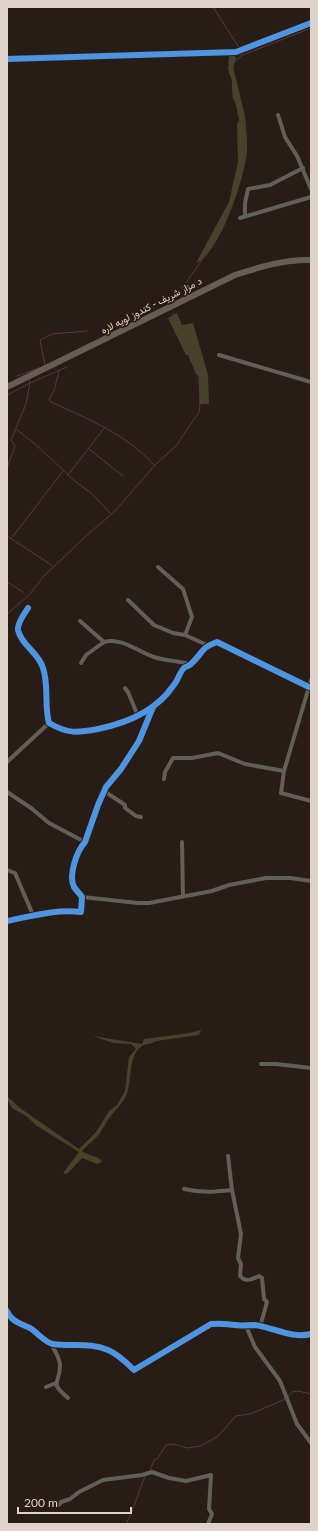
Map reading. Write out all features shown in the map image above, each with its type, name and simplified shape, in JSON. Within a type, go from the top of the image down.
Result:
[{"type":"main road","name":"د مزار شریف - کندوز لویه لاره","points":[[7,387],[235,275],[265,265],[285,261],[311,260]]},
{"type":"street","points":[[7,59],[236,52],[311,23]]},
{"type":"street","points":[[278,115],[285,137],[298,156],[311,189]]},
{"type":"street","points":[[245,216],[245,203],[248,189],[270,185],[303,168]]},
{"type":"street","points":[[240,218],[311,197]]},
{"type":"street","points":[[219,355],[311,382]]},
{"type":"street","points":[[158,566],[183,589],[192,617],[185,635]]},
{"type":"street","points":[[128,600],[154,625],[173,633],[185,635],[207,645]]},
{"type":"street","points":[[28,608],[19,622],[18,629],[26,644],[38,656],[43,668],[49,722],[65,731],[78,732],[109,727],[138,716],[153,708],[174,686],[185,667],[191,664],[207,645],[216,642],[309,687]]},
{"type":"street","points":[[80,621],[104,642]]},
{"type":"street","points":[[81,663],[86,655],[104,642],[114,640],[155,657],[179,660],[191,664]]},
{"type":"street","points":[[311,680],[284,771],[281,793],[311,801]]},
{"type":"street","points":[[125,688],[138,716]]},
{"type":"street","points":[[7,921],[33,915],[70,910],[81,912],[82,897],[74,887],[72,881],[74,862],[85,842],[104,791],[139,741],[153,708]]},
{"type":"street","points":[[7,762],[49,722]]},
{"type":"street","points":[[164,779],[165,772],[173,758],[192,758],[218,753],[245,764],[284,771]]},
{"type":"street","points":[[104,791],[120,801],[125,805],[125,808],[136,816],[141,817]]},
{"type":"street","points":[[7,792],[31,808],[49,823],[85,842]]},
{"type":"street","points":[[182,842],[183,896]]},
{"type":"street","points":[[7,870],[14,873],[33,915]]},
{"type":"street","points":[[82,897],[149,903],[212,891],[229,885],[266,878],[290,878],[311,881]]},
{"type":"street","points":[[261,1064],[311,1068]]},
{"type":"street","points":[[228,1156],[232,1190],[241,1234],[238,1258],[241,1264],[240,1276],[243,1279],[249,1280],[259,1276],[262,1278],[264,1299],[267,1302],[260,1327]]},
{"type":"street","points":[[184,1189],[211,1193],[232,1190]]},
{"type":"street","points":[[7,1311],[8,1315],[16,1323],[30,1328],[51,1343],[95,1346],[109,1350],[134,1370],[211,1324],[223,1323],[236,1326],[260,1327],[289,1335],[304,1336],[311,1334]]},
{"type":"street","points":[[246,1326],[255,1347],[280,1380],[297,1424],[311,1443]]},
{"type":"street","points":[[54,1344],[53,1347],[61,1364],[56,1383],[57,1388],[68,1398]]},
{"type":"street","points":[[46,1387],[56,1383]]},
{"type":"street","points":[[59,1505],[61,1502],[70,1499],[79,1492],[103,1480],[142,1475],[152,1472],[169,1478],[186,1481],[211,1475],[209,1509],[212,1514],[208,1524]]},
{"type":"shaded area","points":[[235,55],[236,59],[233,69],[243,110],[246,130],[247,151],[245,163],[242,178],[230,213],[222,230],[214,245],[205,257],[196,263],[229,202],[238,162],[237,124],[239,120],[233,98],[232,81],[228,69],[229,56]]},
{"type":"shaded area","points":[[177,313],[182,325],[193,323],[208,375],[209,404],[200,404],[199,376],[196,374],[188,355],[186,355],[168,318]]},
{"type":"shaded area","points":[[201,1030],[199,1035],[156,1041],[144,1045],[137,1050],[132,1063],[129,1085],[125,1098],[110,1117],[98,1136],[82,1151],[100,1159],[102,1161],[100,1163],[97,1164],[82,1158],[67,1174],[63,1173],[79,1152],[37,1126],[26,1116],[12,1108],[7,1099],[7,1096],[20,1108],[79,1149],[96,1132],[109,1111],[117,1105],[125,1091],[129,1057],[136,1049],[131,1044],[113,1043],[93,1036],[142,1044],[144,1039]]},
{"type":"waterway","points":[[213,7],[240,49]]},
{"type":"waterway","points":[[243,55],[311,28]]},
{"type":"waterway","points":[[182,288],[208,250],[229,209],[237,188],[245,143],[245,120],[233,69],[234,63],[242,55],[242,53]]},
{"type":"waterway","points":[[169,304],[167,302],[179,293]]},
{"type":"waterway","points":[[7,614],[29,595],[44,576],[87,535],[114,512],[156,464],[176,446],[199,412],[199,376],[173,313]]},
{"type":"waterway","points":[[45,365],[40,340],[52,334],[87,331]]},
{"type":"waterway","points":[[17,376],[42,367]]},
{"type":"waterway","points":[[7,395],[67,367]]},
{"type":"waterway","points":[[59,371],[54,391],[49,399],[51,402],[106,428],[131,444],[154,465]]},
{"type":"waterway","points":[[7,468],[15,446],[11,440],[26,404],[30,383],[29,380]]},
{"type":"waterway","points":[[68,475],[105,427]]},
{"type":"waterway","points":[[16,429],[34,443],[76,482],[91,493],[110,513]]},
{"type":"waterway","points":[[89,449],[123,476]]},
{"type":"waterway","points":[[11,539],[63,471]]},
{"type":"waterway","points":[[7,536],[53,566]]},
{"type":"waterway","points":[[7,582],[23,592]]},
{"type":"waterway","points":[[288,1397],[292,1392],[298,1391],[311,1394]]},
{"type":"waterway","points":[[150,1471],[154,1460],[158,1458],[166,1445],[174,1444],[187,1448],[200,1446],[217,1437],[236,1416],[250,1414],[286,1399]]},
{"type":"waterway","points":[[126,1524],[145,1476]]},
{"type":"cycle path","points":[[7,59],[236,52],[311,23]]},
{"type":"cycle path","points":[[28,608],[20,621],[18,630],[23,640],[38,658],[43,668],[46,681],[49,723],[67,731],[78,732],[98,729],[120,723],[140,715],[166,695],[175,684],[182,670],[191,664],[207,646],[217,642],[309,687]]},
{"type":"cycle path","points":[[7,921],[53,912],[81,912],[82,897],[72,882],[76,857],[85,842],[106,787],[121,769],[139,741],[153,707]]},
{"type":"cycle path","points":[[7,1311],[18,1323],[31,1329],[49,1343],[60,1345],[88,1345],[108,1350],[122,1359],[134,1370],[211,1324],[254,1325],[289,1334],[311,1334]]}]
